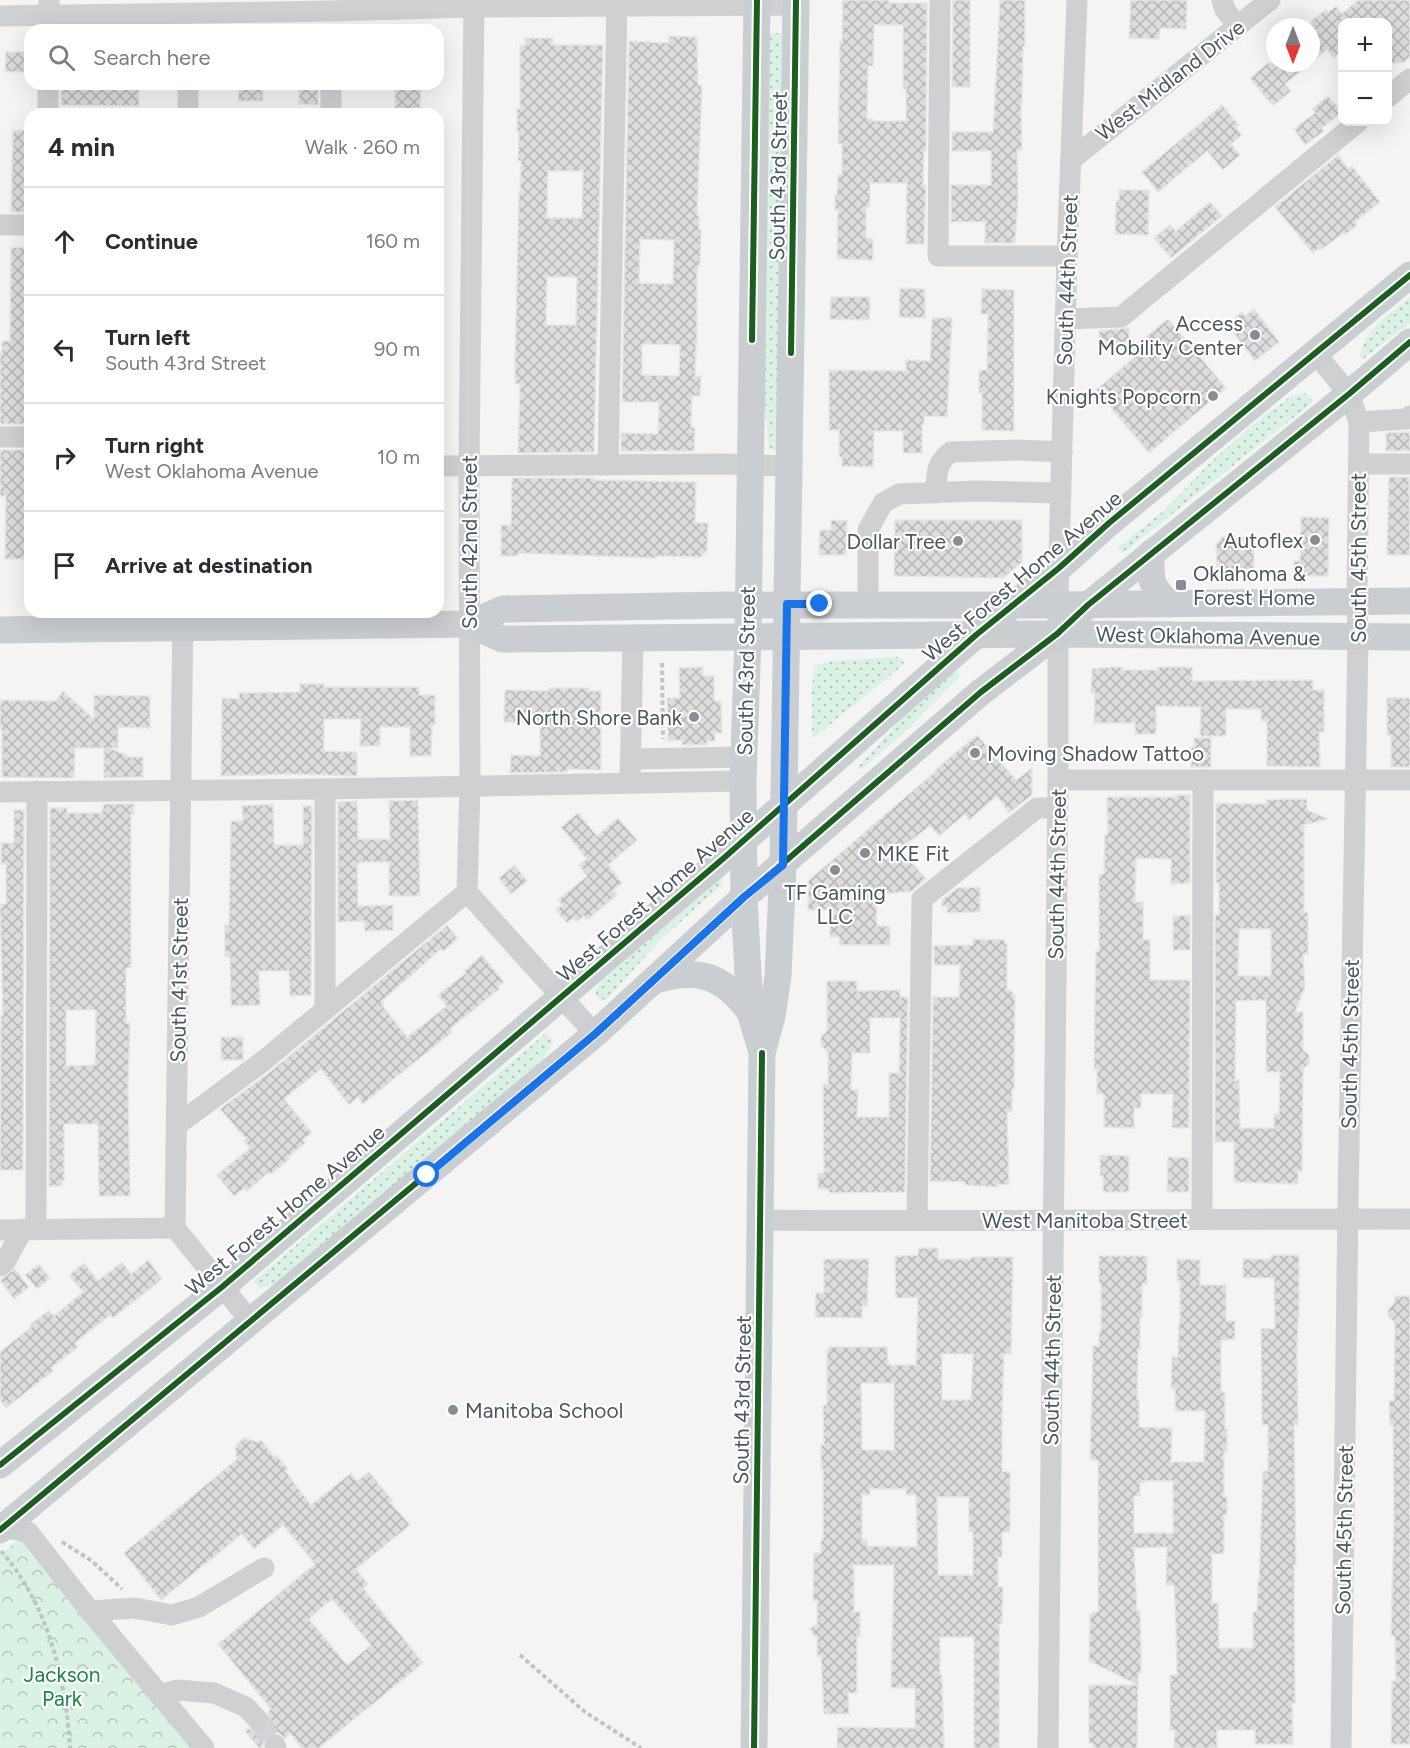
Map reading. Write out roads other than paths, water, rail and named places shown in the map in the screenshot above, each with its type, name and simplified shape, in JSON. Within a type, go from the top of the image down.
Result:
[{"type":"main road","name":"South 43rd Street","points":[[754,1748],[762,1053],[772,1016],[778,976],[783,865],[796,2]]},
{"type":"main road","name":"South 43rd Street","points":[[757,3],[749,605],[744,769],[744,897],[750,1012],[762,1053]]},
{"type":"main road","name":"West Forest Home Avenue","points":[[0,1465],[222,1287],[744,840],[976,636],[1059,568],[1109,523],[1410,275]]},
{"type":"main road","points":[[1,1533],[595,1034],[744,897],[981,692],[1057,634],[1088,605],[1410,342]]},
{"type":"main road","points":[[1151,553],[1151,582],[1170,604]]},
{"type":"main road","name":"West Oklahoma Avenue","points":[[469,624],[503,609],[787,604],[1058,606],[1410,601]]},
{"type":"main road","name":"West Oklahoma Avenue","points":[[0,630],[182,619],[469,624],[502,639],[1057,634],[1410,637]]},
{"type":"main road","points":[[656,980],[676,974],[711,977],[738,996],[750,1012]]},
{"type":"street","points":[[940,0],[938,256],[1067,256]]},
{"type":"street","name":"South 44th Street","points":[[1048,1748],[1058,780],[1057,634],[1065,319],[1077,0]]},
{"type":"street","points":[[1222,0],[1225,10],[1238,26]]},
{"type":"street","name":"West Midland Drive","points":[[1071,160],[1270,0]]},
{"type":"street","points":[[0,16],[332,14],[474,4],[796,2]]},
{"type":"street","points":[[608,465],[616,3]]},
{"type":"street","name":"South 42nd Street","points":[[467,892],[470,785],[469,466],[474,4]]},
{"type":"street","points":[[1392,94],[1410,79]]},
{"type":"street","points":[[48,90],[48,108]]},
{"type":"street","points":[[188,90],[188,108]]},
{"type":"street","points":[[331,90],[331,108]]},
{"type":"street","points":[[1065,319],[1121,317],[1353,126]]},
{"type":"street","points":[[0,225],[24,225]]},
{"type":"street","name":"South 45th Street","points":[[1315,353],[1349,394],[1359,422],[1358,637],[1347,1220],[1341,1748]]},
{"type":"street","points":[[1359,422],[1407,419],[1410,416]]},
{"type":"street","points":[[0,437],[24,437]]},
{"type":"street","points":[[936,493],[937,470],[943,458],[951,452],[1018,450],[1062,452]]},
{"type":"street","points":[[1359,464],[1410,464]]},
{"type":"street","points":[[444,466],[789,466]]},
{"type":"street","points":[[868,604],[868,530],[883,503],[899,494],[1061,493]]},
{"type":"street","name":"South 41st Street","points":[[175,1228],[182,790],[182,619]]},
{"type":"street","points":[[630,783],[633,638]]},
{"type":"street","points":[[630,759],[744,769]]},
{"type":"street","points":[[0,792],[630,783],[744,769]]},
{"type":"street","points":[[1058,780],[1410,780]]},
{"type":"street","points":[[1202,1219],[1203,780]]},
{"type":"street","points":[[325,789],[325,1010]]},
{"type":"street","points":[[0,1266],[29,1229],[38,791]]},
{"type":"street","points":[[917,1220],[922,899],[1037,808],[1057,808]]},
{"type":"street","points":[[177,1125],[262,1062],[467,892],[595,1034]]},
{"type":"street","name":"West Manitoba Street","points":[[761,1220],[1053,1222],[1202,1219],[1410,1220]]},
{"type":"street","points":[[0,1230],[175,1228],[251,1322]]},
{"type":"street","points":[[1,1533],[28,1532],[90,1611],[204,1748]]},
{"type":"street","points":[[90,1611],[135,1608],[172,1615],[199,1607],[264,1568]]},
{"type":"street","points":[[159,1695],[177,1690],[214,1692],[246,1707],[258,1720]]},
{"type":"tunnel","points":[[258,1720],[275,1745]]},
{"type":"place","name":"Access Mobility Center","points":[[1255,335]]},
{"type":"place","name":"Knights Popcorn","points":[[1213,396]]},
{"type":"place","name":"Autoflex","points":[[1315,540]]},
{"type":"place","name":"Dollar Tree","points":[[958,541]]},
{"type":"place","name":"Oklahoma & Forest Home","points":[[1181,585]]},
{"type":"place","name":"North Shore Bank","points":[[694,717]]},
{"type":"place","name":"Moving Shadow Tattoo","points":[[975,753]]},
{"type":"place","name":"MKE Fit","points":[[865,853]]},
{"type":"place","name":"TF Gaming LLC","points":[[835,870]]},
{"type":"place","name":"Manitoba School","points":[[453,1410]]},
{"type":"park label","name":"Jackson Park","points":[[62,1686]]}]
